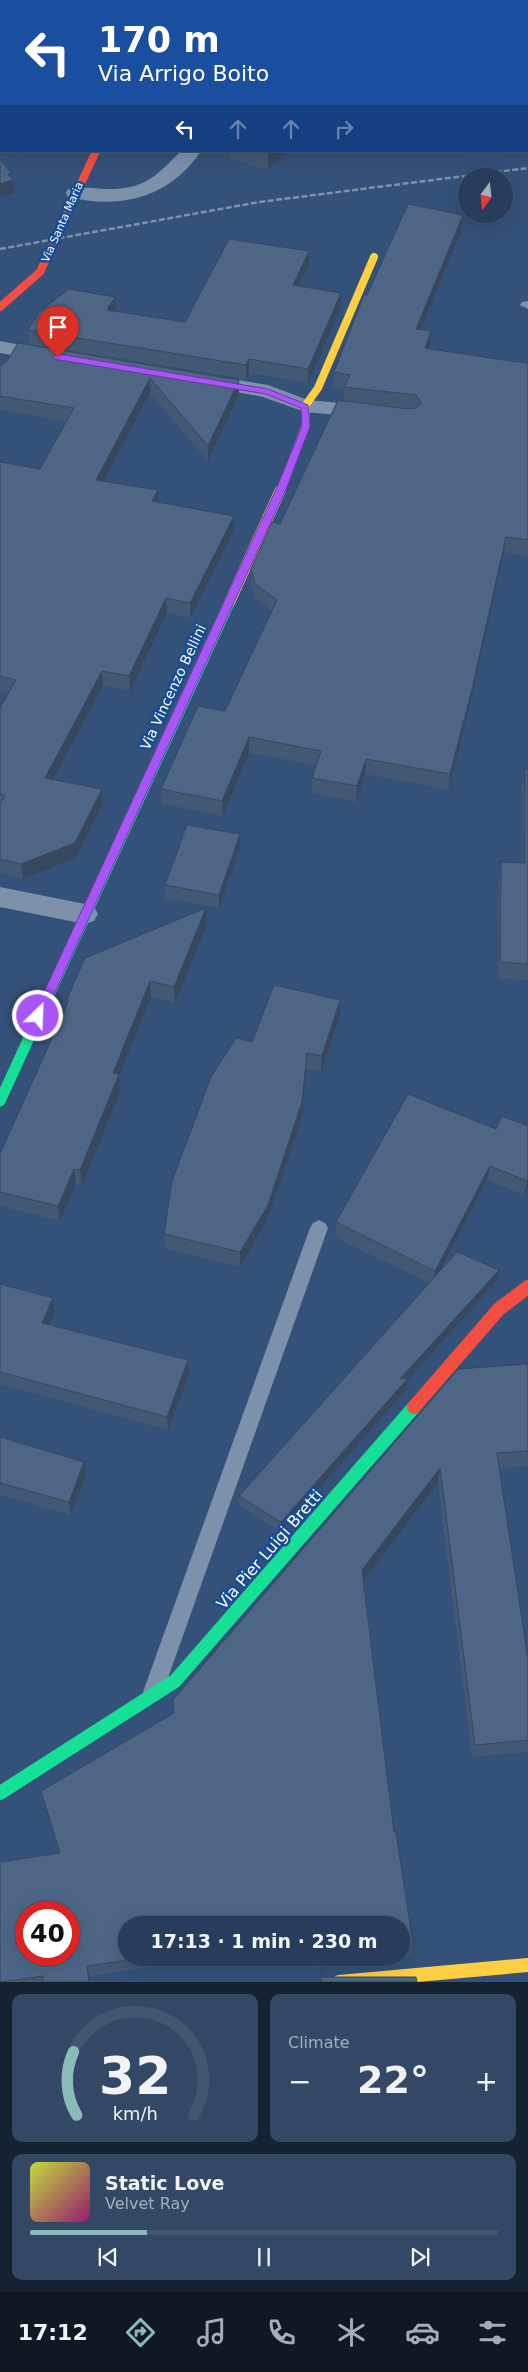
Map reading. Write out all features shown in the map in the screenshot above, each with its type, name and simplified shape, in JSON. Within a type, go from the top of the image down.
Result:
[{"type":"street","name":"Via Santa Maria","points":[[0,307],[40,272],[74,192],[95,152]]},
{"type":"street","points":[[74,192],[107,195],[142,192],[160,181],[191,152]]},
{"type":"street","points":[[305,406],[318,388],[374,257]]},
{"type":"street","points":[[0,347],[67,358]]},
{"type":"street","points":[[182,377],[268,391],[305,406],[388,414]]},
{"type":"street","name":"Via Vincenzo Bellini","points":[[0,1101],[282,487],[306,426],[305,406]]},
{"type":"street","points":[[0,897],[85,914]]},
{"type":"street","name":"Via Pier Luigi Bretti","points":[[0,1793],[175,1681],[499,1309],[528,1286]]},
{"type":"street","points":[[339,1982],[528,1965]]},
{"type":"lane","points":[[152,1696],[319,1228]]},
{"type":"building","points":[[0,159],[11,173],[8,174],[13,180],[0,184]]},
{"type":"building","points":[[408,204],[458,214],[458,223],[460,223],[416,329],[431,331],[425,348],[528,363],[528,540],[506,537],[472,689],[450,774],[366,759],[357,786],[312,778],[321,751],[249,737],[222,801],[161,789],[198,706],[225,711],[277,600],[255,584],[251,569],[272,522],[280,524],[338,400],[408,409],[416,408],[421,403],[416,395],[344,387],[350,375],[334,372],[364,295],[367,295]]},
{"type":"building","points":[[229,239],[309,251],[293,285],[341,293],[308,369],[249,359],[246,365],[28,330],[39,312],[69,289],[115,297],[107,310],[185,322]]},
{"type":"building","points":[[18,343],[239,380],[208,446],[150,378],[96,480],[158,490],[152,501],[234,516],[190,603],[166,598],[129,676],[102,671],[45,778],[102,789],[75,843],[21,864],[0,859],[0,805],[5,795],[0,794],[0,708],[16,680],[0,676],[0,462],[40,469],[74,408],[0,396],[0,366],[7,361]]},
{"type":"building","points":[[525,769],[528,770],[528,964],[500,962],[501,862],[525,863]]},
{"type":"building","points":[[187,825],[240,834],[219,895],[165,885]]},
{"type":"building","points":[[206,908],[174,987],[150,981],[113,1073],[119,1074],[80,1170],[74,1169],[58,1206],[0,1192],[0,1154],[69,1000],[67,999],[85,958]]},
{"type":"building","points":[[274,985],[340,1000],[322,1056],[307,1053],[302,1102],[268,1205],[240,1252],[164,1234],[172,1181],[211,1077],[236,1038],[252,1042]]},
{"type":"building","points":[[408,1094],[496,1129],[502,1116],[528,1126],[527,1181],[490,1166],[435,1271],[336,1222]]},
{"type":"building","points":[[457,1252],[499,1270],[400,1379],[408,1378],[281,1522],[239,1496]]},
{"type":"building","points":[[0,1284],[53,1298],[42,1323],[188,1360],[167,1417],[0,1372]]},
{"type":"building","points":[[528,1364],[528,1451],[497,1453],[528,1659],[528,1740],[475,1745],[440,1468],[362,1570],[394,1832],[396,1832],[409,1916],[118,1916],[118,1962],[87,1966],[89,1982],[43,1982],[43,1976],[0,1982],[0,1862],[60,1853],[41,1791],[174,1713],[173,1700],[458,1369]]},
{"type":"building","points":[[0,1437],[84,1462],[69,1502],[0,1483]]},
{"type":"building","points":[[410,1924],[413,1944],[410,1944]]},
{"type":"building","points":[[321,1977],[416,1977],[417,1982],[321,1982]]},
{"type":"railway","points":[[0,249],[259,202],[528,168]]},
{"type":"traffic: fast","points":[[0,1101],[230,601]]},
{"type":"traffic: fast","points":[[0,1793],[175,1681],[414,1407]]},
{"type":"traffic: slow","points":[[230,601],[282,487],[306,425],[305,406],[318,388],[374,257]]},
{"type":"traffic: slow","points":[[339,1982],[528,1965]]},
{"type":"traffic: jam","points":[[0,307],[40,272],[96,152]]},
{"type":"traffic: jam","points":[[414,1407],[499,1309],[528,1287]]},
{"type":"route","points":[[38,1016],[282,487],[306,426],[305,406],[268,391],[58,357]]}]
